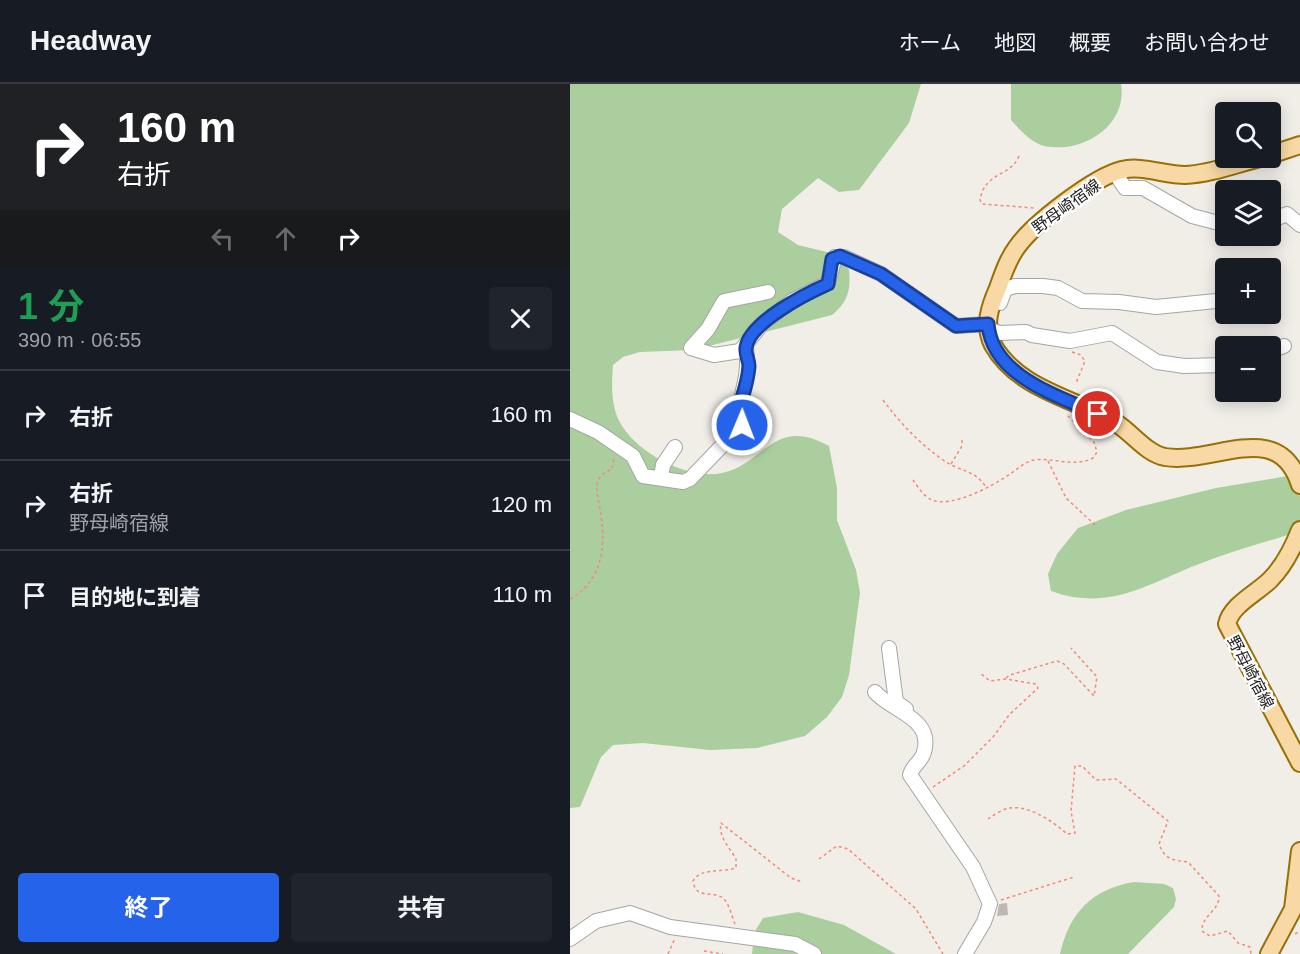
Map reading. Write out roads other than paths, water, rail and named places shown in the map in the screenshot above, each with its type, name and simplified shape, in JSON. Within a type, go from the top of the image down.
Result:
[{"type":"main road","points":[[1281,151],[1300,145]]},
{"type":"main road","name":"野母崎宿線","points":[[988,323],[991,303],[1009,260],[1034,227],[1085,190],[1115,172],[1128,169],[1184,175],[1221,168]]},
{"type":"main road","points":[[988,323],[996,350],[1022,376],[1055,395],[1111,420],[1154,452],[1167,457],[1180,458],[1246,448],[1269,449],[1289,460],[1300,485]]},
{"type":"main road","name":"野母崎宿線","points":[[1300,530],[1285,562],[1271,579],[1232,612],[1227,624],[1300,763]]},
{"type":"main road","points":[[1269,954],[1293,909],[1300,851]]},
{"type":"street","points":[[1115,172],[1125,188],[1143,188],[1192,216],[1215,222]]},
{"type":"street","points":[[1281,217],[1287,214],[1300,225]]},
{"type":"street","points":[[768,292],[724,301],[708,329],[690,347],[697,352],[717,356],[732,354],[746,348],[763,323],[809,290],[828,284],[835,257],[844,257],[881,274],[956,326],[988,323],[999,333],[1026,332],[1070,341],[1112,333],[1157,362],[1184,366],[1215,365]]},
{"type":"street","points":[[988,323],[996,312],[1005,289],[1015,286],[1058,288],[1082,301],[1119,302],[1145,307],[1215,301]]},
{"type":"street","points":[[570,419],[613,442],[633,456],[643,476],[683,482],[690,479],[742,425],[737,416],[746,387],[749,365],[746,348]]},
{"type":"street","points":[[661,477],[663,465],[675,447]]},
{"type":"street","points":[[889,648],[896,702],[918,721],[925,738],[925,748],[910,776],[973,867],[990,904],[984,922],[964,954]]},
{"type":"street","points":[[875,692],[882,701],[918,721]]},
{"type":"street","points":[[570,939],[596,921],[630,913],[679,928],[795,944],[814,954]]}]
